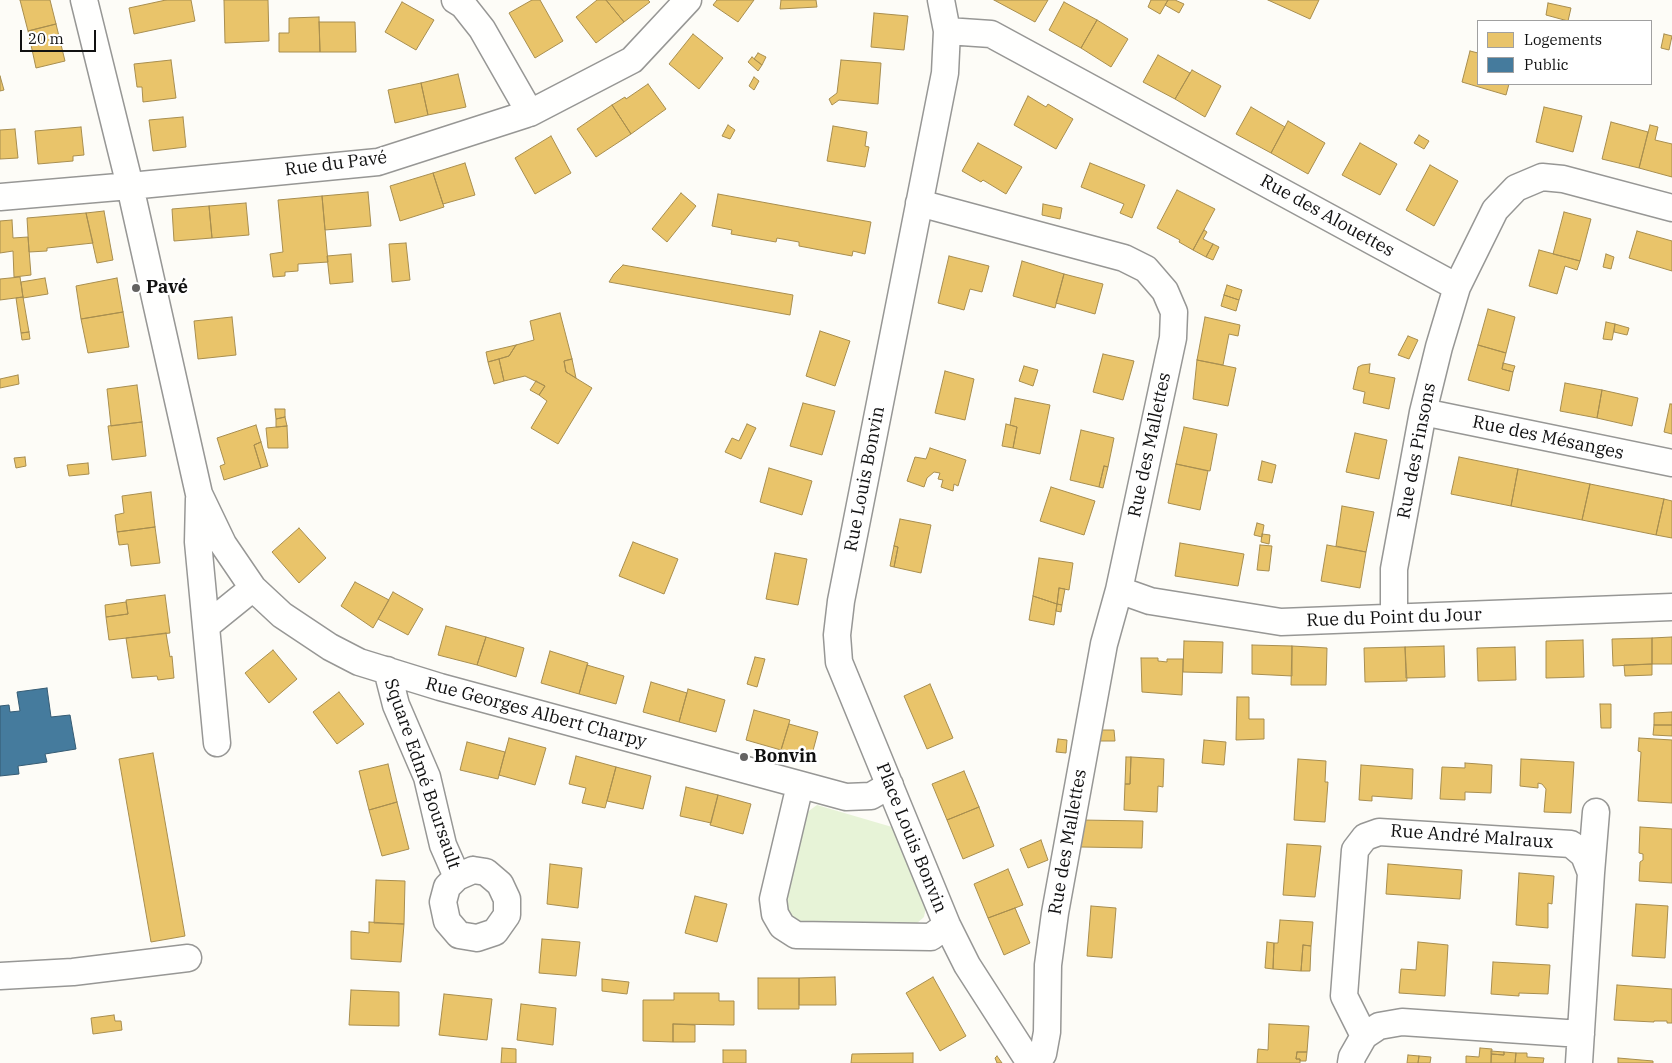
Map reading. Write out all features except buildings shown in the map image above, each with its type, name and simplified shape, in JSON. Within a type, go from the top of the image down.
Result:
[{"type":"street","points":[[84,0],[130,186],[199,494],[198,542],[217,742]]},
{"type":"street","points":[[455,0],[463,5],[482,29],[530,113]]},
{"type":"street","name":"Rue du Pavé","points":[[0,197],[378,162],[530,113],[632,60],[688,0]]},
{"type":"street","points":[[919,203],[945,73],[947,32],[941,0]]},
{"type":"street","name":"Rue des Alouettes","points":[[947,32],[991,34],[1457,287]]},
{"type":"street","points":[[1457,287],[1495,210],[1516,188],[1542,177],[1563,179],[1672,208]]},
{"type":"street","name":"Rue des Mallettes","points":[[919,203],[1124,258],[1146,269],[1165,291],[1174,312],[1173,338],[1118,590],[1104,644],[1055,913],[1048,966],[1047,1032],[1043,1054],[1036,1063]]},
{"type":"street","name":"Rue Louis Bonvin","points":[[875,750],[838,662],[837,635],[841,601],[919,203]]},
{"type":"street","name":"Rue des Pinsons","points":[[1394,617],[1394,569],[1423,412],[1439,347],[1457,287]]},
{"type":"street","name":"Rue des Mésanges","points":[[1423,412],[1672,463]]},
{"type":"street","name":"Rue Georges Albert Charpy","points":[[199,494],[223,544],[253,588],[282,615],[330,647],[360,662],[440,687],[846,797],[871,796],[890,785]]},
{"type":"street","points":[[206,626],[253,588]]},
{"type":"street","name":"Rue du Point du Jour","points":[[1118,590],[1150,601],[1281,622],[1672,607]]},
{"type":"street","name":"Square Edmé Boursault","points":[[387,670],[396,705],[427,777],[443,845],[457,877]]},
{"type":"street","name":"Place Louis Bonvin","points":[[875,750],[947,925],[967,965],[1030,1063]]},
{"type":"street","name":"Place Louis Bonvin","points":[[800,785],[772,898],[774,914],[782,926],[796,935],[930,937],[947,925]]},
{"type":"street","points":[[1579,1063],[1596,812]]},
{"type":"street","name":"Rue André Malraux","points":[[1364,1036],[1344,996],[1355,850],[1365,837],[1379,832],[1571,844],[1584,855],[1591,873]]},
{"type":"street","points":[[0,976],[73,972],[188,958]]},
{"type":"street","points":[[1351,1063],[1352,1057],[1364,1036],[1379,1026],[1402,1022],[1581,1034]]},
{"type":"green space","points":[[817,805],[892,827],[926,907],[924,917],[916,924],[799,922],[787,913],[783,900],[806,813]]},
{"type":"place","name":"Pavé","points":[[136,288]]},
{"type":"place","name":"Bonvin","points":[[744,757]]}]
